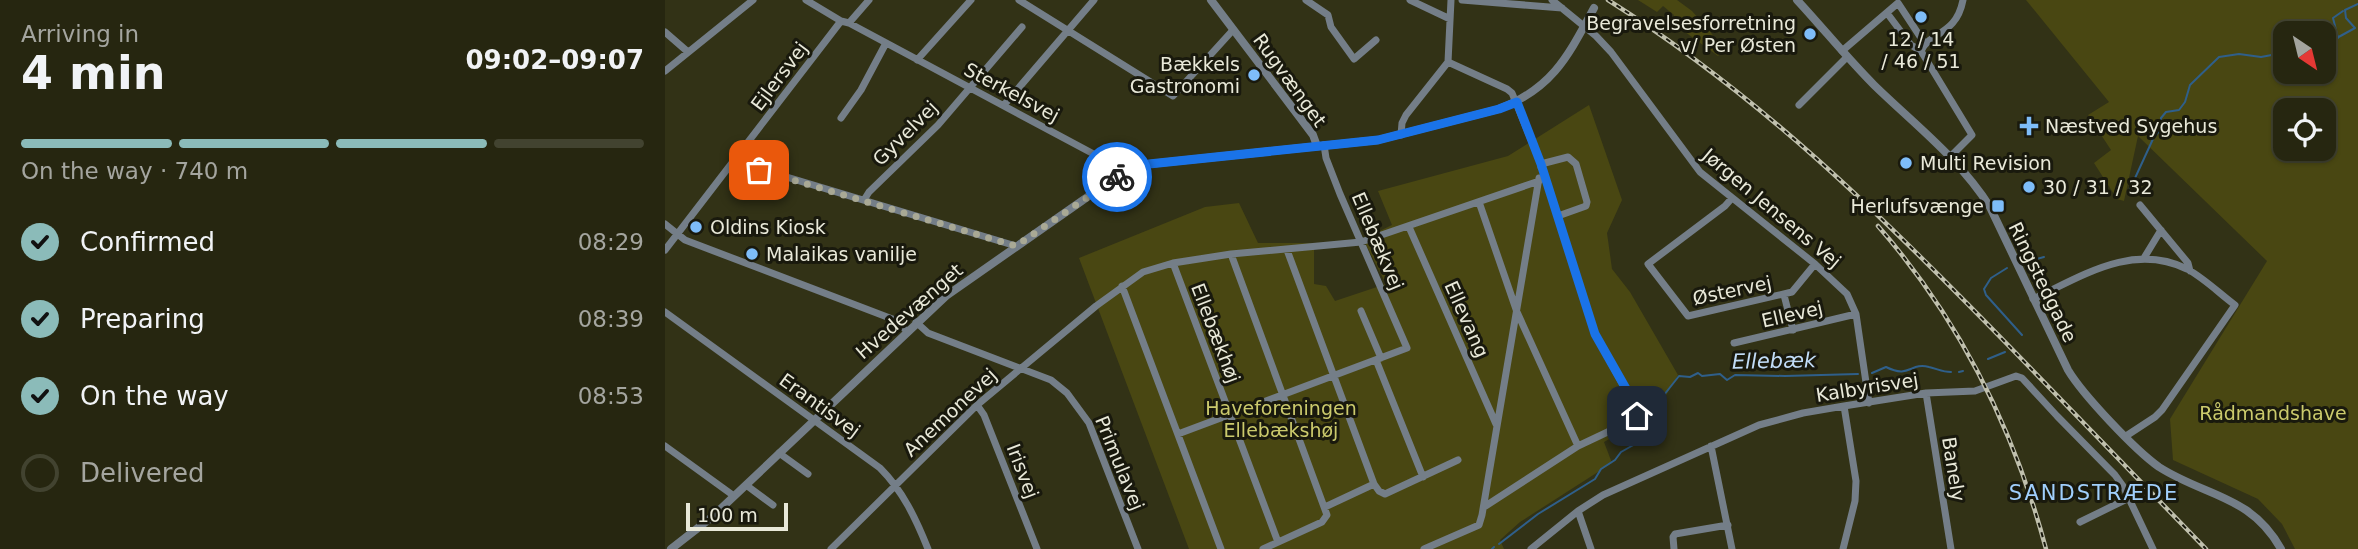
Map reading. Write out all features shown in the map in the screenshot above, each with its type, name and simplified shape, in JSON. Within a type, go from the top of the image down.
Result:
[{"type":"street","points":[[665,71],[753,0]]},
{"type":"street","name":"Sterkelsvej","points":[[806,0],[1103,159],[1117,177]]},
{"type":"street","name":"Ejlersvej","points":[[665,250],[845,22],[869,0]]},
{"type":"street","points":[[917,60],[971,0]]},
{"type":"street","points":[[1019,0],[1173,96],[1233,30]]},
{"type":"street","points":[[1004,105],[1094,0]]},
{"type":"street","name":"Rugvænget","points":[[1210,0],[1320,146]]},
{"type":"street","points":[[1305,0],[1328,15],[1331,27],[1354,59],[1376,40]]},
{"type":"street","points":[[1410,0],[1450,19]]},
{"type":"street","points":[[1401,135],[1406,115],[1448,62],[1451,0]]},
{"type":"street","points":[[1462,0],[1563,8]]},
{"type":"street","name":"Jørgen Jensens Vej","points":[[1552,0],[1611,52],[1689,159],[1712,183],[1815,264],[1847,294],[1856,314],[1869,403]]},
{"type":"street","name":"Ringstedgade","points":[[1797,0],[1845,54],[1950,156],[1971,180],[1990,207],[2073,378],[2126,436],[2158,466],[2252,513],[2270,530],[2281,549]]},
{"type":"street","points":[[1805,0],[1824,30]]},
{"type":"street","points":[[1923,48],[1950,27],[1960,13],[1963,0]]},
{"type":"street","points":[[1799,105],[1860,36],[1898,3],[1972,135],[1950,156]]},
{"type":"street","name":"Hvedevænget","points":[[671,549],[734,496],[916,322],[961,284],[1117,177],[1149,164],[1378,140],[1499,109],[1517,102],[1547,82],[1560,66],[1594,8]]},
{"type":"street","points":[[1887,13],[1911,45],[1923,48]]},
{"type":"street","name":"Gyvelvej","points":[[864,200],[938,125],[1022,27]]},
{"type":"street","points":[[665,32],[688,52]]},
{"type":"street","points":[[841,118],[886,43]]},
{"type":"street","points":[[1448,62],[1507,89],[1517,102]]},
{"type":"street","name":"Ellevang","points":[[1484,507],[1578,446],[1633,420],[1638,412],[1595,334],[1541,164],[1517,102]]},
{"type":"street","name":"Ellebækvej","points":[[1320,146],[1407,348]]},
{"type":"street","points":[[1541,164],[1568,157],[1576,164],[1586,206],[1558,216]]},
{"type":"street","points":[[733,161],[1016,246]]},
{"type":"street","name":"Ellevang","points":[[1424,549],[1479,525],[1541,164]]},
{"type":"street","points":[[1361,242],[1539,181]]},
{"type":"street","name":"Østervej","points":[[1732,198],[1648,264],[1688,316],[1784,295],[1798,287],[1815,264]]},
{"type":"street","name":"Ellevang","points":[[1479,202],[1517,312],[1578,446]]},
{"type":"street","points":[[2140,205],[2188,263],[2190,271]]},
{"type":"street","points":[[665,224],[696,244],[895,320],[907,331]]},
{"type":"street","name":"Ellevang","points":[[1409,227],[1496,424]]},
{"type":"street","points":[[2144,258],[2161,230]]},
{"type":"street","name":"Ellebækhøj","points":[[1096,306],[1143,272],[1173,262],[1361,242]]},
{"type":"street","points":[[1287,250],[1374,484],[1379,491],[1385,494],[1458,460]]},
{"type":"street","name":"Ellebækhøj","points":[[1231,254],[1325,507]]},
{"type":"street","points":[[2033,299],[2108,264],[2144,258],[2160,260],[2190,271],[2235,305],[2162,410],[2126,436]]},
{"type":"street","name":"Ellebækhøj","points":[[1173,262],[1278,542]]},
{"type":"street","points":[[1122,286],[1221,549]]},
{"type":"street","points":[[1784,295],[1793,330]]},
{"type":"street","name":"Anemonevej","points":[[831,549],[977,405],[1096,306]]},
{"type":"street","points":[[1361,311],[1423,477]]},
{"type":"street","name":"Erantisvej","points":[[665,312],[880,468],[896,485],[915,518],[928,549]]},
{"type":"street","name":"Ellevej","points":[[1734,343],[1856,314]]},
{"type":"street","name":"Primulavej","points":[[916,322],[928,333],[1051,380],[1079,407],[1089,423],[1138,549]]},
{"type":"street","name":"Ellebækhøj","points":[[1178,434],[1407,348]]},
{"type":"street","name":"Kalbyrisvej","points":[[1531,549],[1578,511],[1603,495],[1759,425],[1803,413],[1926,393],[1975,391],[2016,376],[2022,378],[2115,475],[2153,549]]},
{"type":"street","name":"Banely","points":[[1926,393],[1951,549]]},
{"type":"street","name":"Irisvej","points":[[977,405],[984,415],[1037,549]]},
{"type":"street","points":[[1843,549],[1855,501],[1856,481],[1845,406]]},
{"type":"street","points":[[665,446],[734,496]]},
{"type":"street","points":[[1711,446],[1732,549]]},
{"type":"street","points":[[779,453],[807,474]]},
{"type":"street","points":[[1263,549],[1321,522],[1327,515],[1325,507],[1374,484]]},
{"type":"street","points":[[746,485],[773,505]]},
{"type":"street","points":[[2080,522],[2129,498]]},
{"type":"street","points":[[1578,511],[1591,549]]},
{"type":"street","points":[[1674,549],[1675,534],[1728,525]]},
{"type":"green space","points":[[1638,0],[1677,0],[1692,11],[1725,49],[1718,56],[1670,21],[1674,15],[1663,6],[1657,12]]},
{"type":"green space","name":"Rådmandshave","points":[[2026,0],[2358,0],[2358,549],[2295,549],[2282,524],[2258,499],[2173,460],[2170,419],[2267,261],[2138,136],[2124,201],[2117,199],[2094,163],[2111,150],[2088,115],[2109,102]]},
{"type":"green space","name":"Haveforeningen Ellebækshøj","points":[[1589,105],[1622,200],[1607,233],[1612,269],[1630,292],[1678,375],[1655,414],[1604,442],[1612,463],[1520,522],[1500,540],[1504,549],[1189,549],[1079,258],[1205,207],[1239,203],[1258,243],[1314,243],[1314,284],[1326,286],[1335,301],[1386,284],[1363,239],[1392,225],[1378,191],[1508,156]]},
{"type":"waterway","name":"Ellebæk","points":[[2336,38],[2355,28],[2346,18],[2345,10],[2358,4]]},
{"type":"waterway","points":[[2338,38],[2333,18],[2343,11]]},
{"type":"waterway","name":"Ellebæk","points":[[2130,189],[2153,139],[2160,130],[2161,118],[2166,112],[2179,110],[2185,102],[2190,85],[2219,57],[2239,54],[2261,57],[2273,55]]},
{"type":"waterway","name":"Ellebæk","points":[[2029,261],[2044,257]]},
{"type":"waterway","name":"Ellebæk","points":[[2007,268],[1991,278],[1984,289],[1986,295],[2022,335]]},
{"type":"waterway","name":"Ellebæk","points":[[1988,359],[2005,352]]},
{"type":"waterway","name":"Ellebæk","points":[[1872,373],[1886,367],[1905,371],[1923,366],[1951,372]]},
{"type":"waterway","name":"Ellebæk","points":[[1959,372],[1963,371]]},
{"type":"waterway","name":"Ellebæk","points":[[1660,400],[1679,376],[1690,377],[1698,373],[1702,376],[1720,374],[1727,380],[1735,375],[1858,374]]},
{"type":"waterway","name":"Ellebæk","points":[[1499,544],[1538,514],[1595,479],[1601,469],[1637,443],[1656,408]]},
{"type":"railway","points":[[1608,0],[1664,37],[1769,117],[1866,204],[1960,296],[2206,549]]},
{"type":"railway","points":[[1878,226],[1934,299],[1981,378],[2018,461],[2046,549]]},
{"type":"way so far","points":[[759,170],[1016,246],[1117,177]]},
{"type":"place","name":"12 / 14 / 46 / 51","points":[[1921,17]]},
{"type":"place","name":"Begravelsesforretning v/ Per Østen","points":[[1810,34]]},
{"type":"place","name":"Bækkels Gastronomi","points":[[1254,75]]},
{"type":"place","name":"Næstved Sygehus","points":[[2029,126]]},
{"type":"place","name":"Multi Revision","points":[[1906,163]]},
{"type":"place","name":"30 / 31 / 32","points":[[2029,187]]},
{"type":"place","name":"Herlufsvænge","points":[[1998,206]]},
{"type":"place","name":"Oldins Kiosk","points":[[696,227]]},
{"type":"place","name":"Malaikas vanilje","points":[[752,254]]},
{"type":"district","name":"SANDSTRÆDE","points":[[2094,493]]},
{"type":"route","points":[[1117,177],[1149,164],[1378,140],[1517,102],[1541,164],[1595,334],[1637,408],[1637,416]]}]
